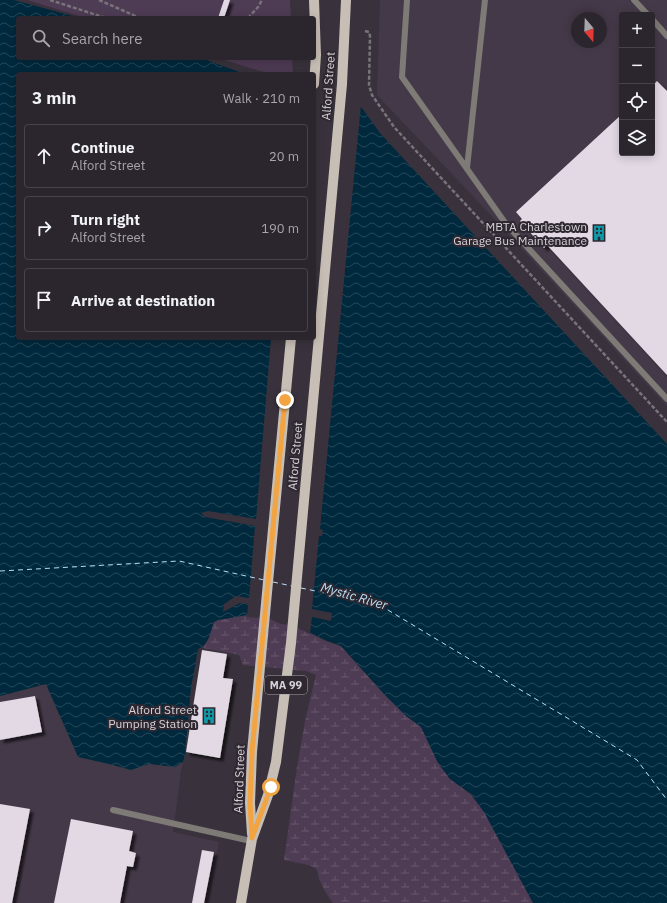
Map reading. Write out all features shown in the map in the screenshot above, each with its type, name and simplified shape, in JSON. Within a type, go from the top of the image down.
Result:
[{"type":"main road","name":"Alford Street","points":[[314,0],[315,16]]},
{"type":"main road","name":"MA 99","points":[[342,0],[344,32]]},
{"type":"main road","name":"Alford Street","points":[[241,903],[252,840],[271,787],[276,762],[291,643],[342,84],[346,0]]},
{"type":"main road","name":"Alford Street","points":[[315,72],[316,60]]},
{"type":"main road","name":"Alford Street","points":[[252,840],[250,803],[252,752],[291,340]]},
{"type":"lane","points":[[407,0],[402,76],[439,131],[506,224],[667,399]]},
{"type":"lane","points":[[467,168],[485,0]]},
{"type":"lane","points":[[634,0],[645,12]]},
{"type":"lane","points":[[655,22],[667,36]]},
{"type":"lane","points":[[113,810],[252,840]]},
{"type":"path","points":[[50,0],[100,16]]},
{"type":"path","points":[[99,0],[135,16]]},
{"type":"path","points":[[250,16],[262,0]]},
{"type":"path","points":[[365,31],[369,32],[370,36],[369,85],[372,95],[394,127],[667,422]]},
{"type":"shaded area","name":"MBTA Charlestown Garage Bus Maintenance","points":[[380,0],[667,0],[667,406],[473,196],[377,95]]},
{"type":"shaded area","points":[[46,684],[59,715],[188,732],[173,832],[219,842],[207,903],[0,903],[0,696]]},
{"type":"green space","points":[[27,0],[290,0],[291,16],[79,16]]},
{"type":"green space","points":[[224,60],[292,60],[293,72],[264,72]]},
{"type":"green space","points":[[247,615],[264,616],[291,623],[325,641],[341,646],[383,693],[399,709],[421,727],[438,763],[450,779],[470,794],[484,812],[533,903],[333,903],[322,885],[315,868],[284,860],[297,767],[305,721],[316,675],[306,671],[243,665],[239,655],[203,648],[209,638],[214,622]]},
{"type":"water","name":"Mystic River","points":[[0,0],[14,0],[73,16],[16,16],[16,60],[206,60],[240,72],[16,72],[16,340],[316,340],[316,327],[356,104],[362,108],[380,133],[667,444],[667,903],[533,903],[484,812],[471,794],[450,779],[438,763],[421,727],[406,716],[383,693],[341,646],[325,640],[291,623],[264,616],[247,615],[214,622],[207,641],[198,649],[191,688],[185,755],[183,762],[175,767],[149,764],[131,770],[78,757],[46,684],[0,696]]},
{"type":"pier","points":[[316,92],[356,102],[361,105],[320,529],[323,530],[322,536],[319,536],[312,609],[332,613],[331,621],[312,617],[310,634],[291,625],[281,624],[270,619],[247,617],[248,604],[240,603],[223,612],[224,604],[236,596],[249,598],[255,526],[205,517],[201,513],[208,511],[256,519],[271,340],[316,340]]},
{"type":"building","points":[[224,0],[230,0],[225,16],[219,16]]},
{"type":"building","name":"MBTA Charlestown Garage Bus Maintenance","points":[[657,81],[667,91],[667,375],[547,245],[544,248],[520,221],[522,219],[516,212],[619,117],[619,156],[655,156],[655,83]]},
{"type":"building","name":"Alford Street Pumping Station","points":[[202,650],[227,654],[223,678],[233,679],[220,758],[186,752]]},
{"type":"building","points":[[35,696],[42,732],[0,740],[0,702]]},
{"type":"building","points":[[0,804],[30,809],[12,903],[0,903]]},
{"type":"building","points":[[71,819],[133,831],[129,851],[136,853],[133,867],[127,866],[120,903],[54,903]]},
{"type":"building","points":[[202,850],[214,852],[204,903],[192,903]]},
{"type":"ferry route","points":[[0,571],[179,561],[264,580]]},
{"type":"ferry route","points":[[273,582],[292,586]]},
{"type":"ferry route","points":[[301,588],[378,604],[637,760],[667,800]]},
{"type":"place","name":"MBTA Charlestown Garage Bus Maintenance","points":[[599,233]]},
{"type":"place","name":"Alford Street Pumping Station","points":[[209,716]]},
{"type":"route","points":[[271,787],[252,838],[250,803],[252,752],[285,400]]}]
